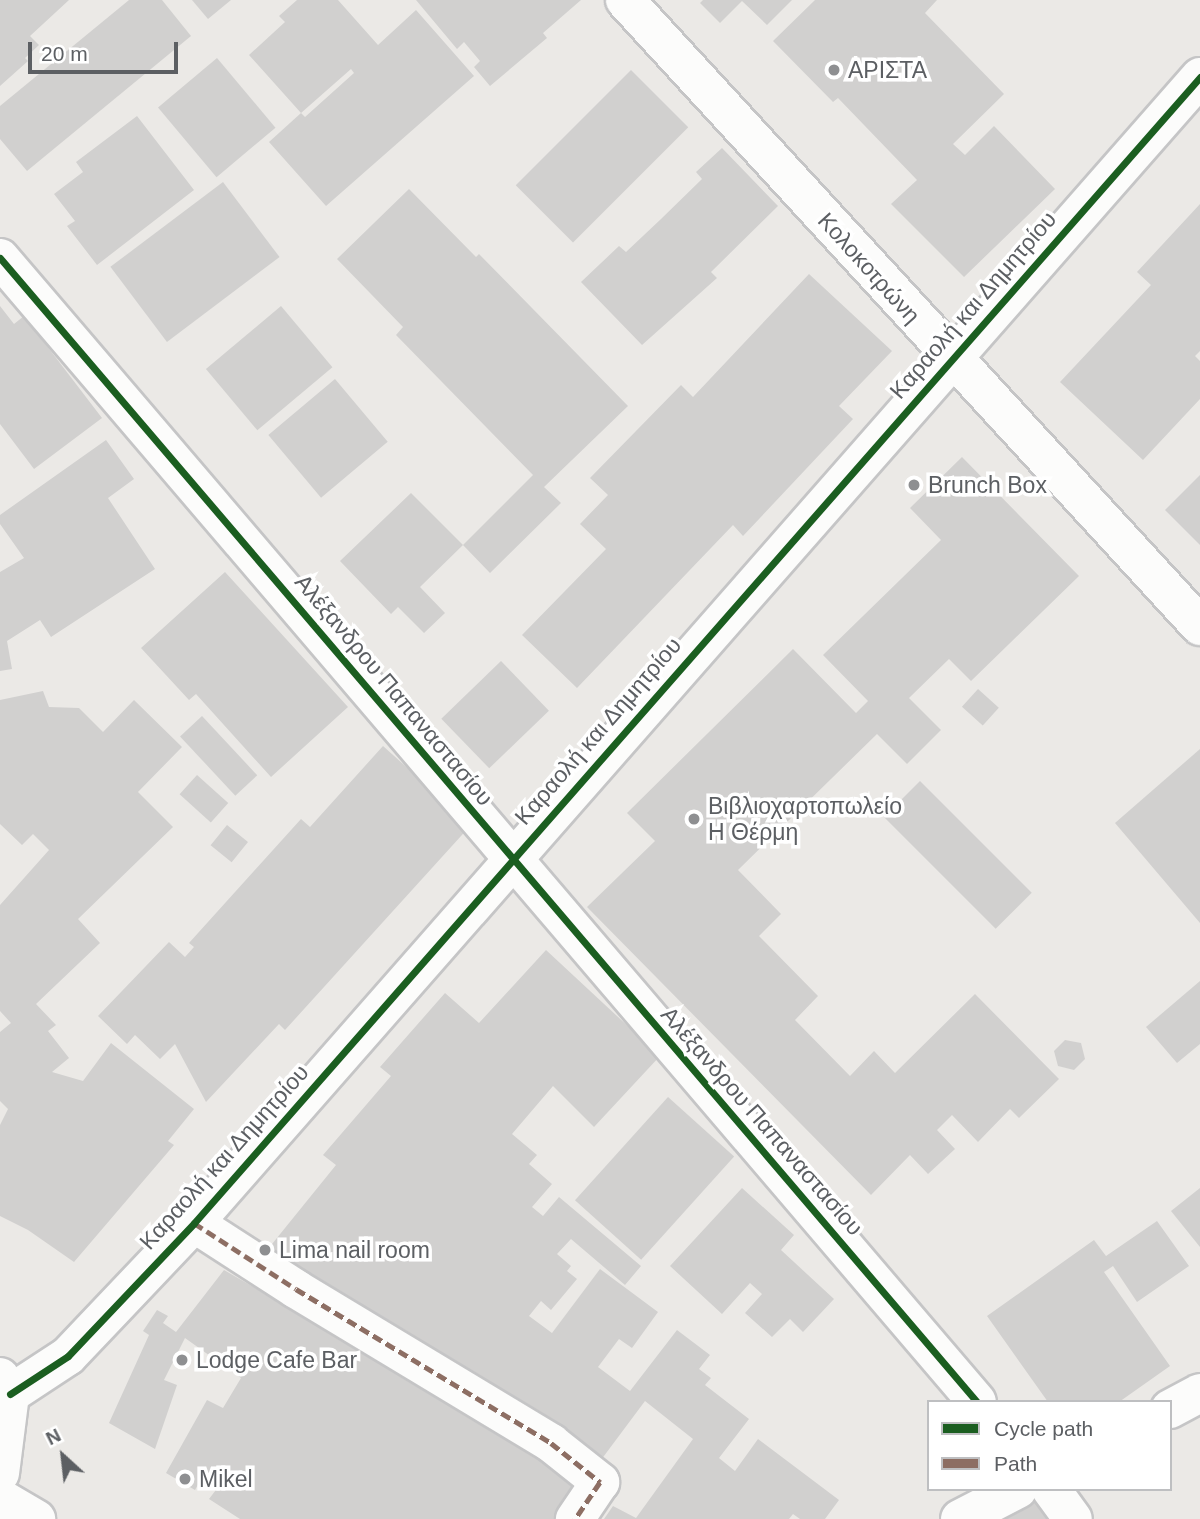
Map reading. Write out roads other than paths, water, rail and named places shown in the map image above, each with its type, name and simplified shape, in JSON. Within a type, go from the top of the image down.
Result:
[{"type":"street","name":"Κολοκοτρώνη","points":[[625,0],[1200,626]]},
{"type":"street","name":"Καραολή και Δημητρίου","points":[[5,1385],[68,1356],[194,1223],[1200,77]]},
{"type":"street","name":"Αλέξανδρου Παπαναστασίου","points":[[0,258],[976,1400]]},
{"type":"street","points":[[194,1223],[296,1289],[551,1443],[600,1482],[575,1519]]},
{"type":"street","points":[[0,1473],[5,1385]]},
{"type":"street","points":[[1172,1408],[1200,1393]]},
{"type":"street","points":[[960,1519],[1014,1491]]},
{"type":"street","points":[[1052,1491],[1073,1519]]},
{"type":"street","points":[[0,1498],[36,1519]]},
{"type":"place","name":"ΑΡΙΣΤΑ","points":[[834,70]]},
{"type":"place","name":"Brunch Box","points":[[914,485]]},
{"type":"place","name":"Βιβλιοχαρτοπωλείο Η Θέρμη","points":[[694,819]]},
{"type":"place","name":"Lima nail room","points":[[265,1250]]},
{"type":"place","name":"Lodge Cafe Bar","points":[[182,1360]]},
{"type":"place","name":"Mikel","points":[[185,1479]]}]
